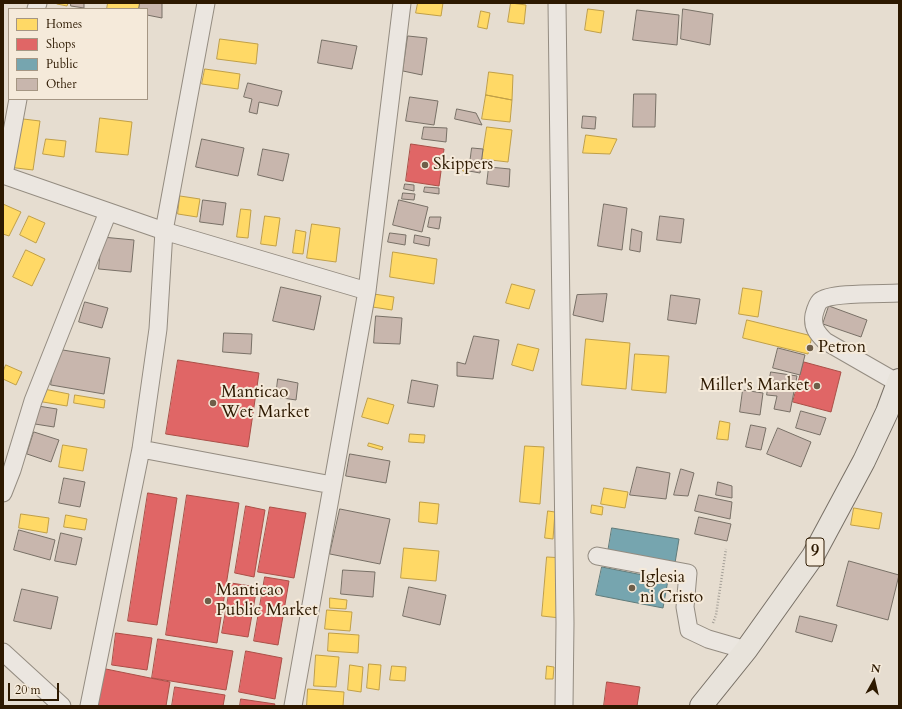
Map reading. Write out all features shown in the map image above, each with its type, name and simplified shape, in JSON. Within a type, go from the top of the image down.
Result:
[{"type":"highway","name":"9","points":[[701,706],[746,650],[813,556],[864,461],[893,413],[898,382]]},
{"type":"street","points":[[90,706],[140,449],[158,329],[164,231],[206,3]]},
{"type":"street","points":[[293,706],[367,291],[402,3]]},
{"type":"street","points":[[557,3],[565,623],[564,706]]},
{"type":"street","points":[[18,100],[3,175],[164,231],[367,291]]},
{"type":"street","points":[[3,493],[12,470],[33,400],[108,212]]},
{"type":"street","points":[[898,382],[825,342],[817,332],[813,323],[815,311],[820,301],[832,296],[899,293]]},
{"type":"street","points":[[140,449],[332,485]]},
{"type":"street","points":[[597,556],[688,573],[685,607],[689,630],[708,639],[746,650]]},
{"type":"street","points":[[3,652],[62,706]]},
{"type":"path","points":[[708,639],[716,615],[726,549]]},
{"type":"building: Homes","points":[[57,3],[68,3],[67,6]]},
{"type":"building: Homes","points":[[108,3],[140,3],[139,8],[107,8]]},
{"type":"building: Homes","points":[[418,3],[443,3],[441,16],[416,13]]},
{"type":"building: Homes","points":[[511,3],[526,5],[524,24],[508,22]]},
{"type":"building: Homes","points":[[588,9],[604,11],[601,33],[585,30]]},
{"type":"building: Homes","points":[[481,11],[490,13],[487,29],[478,27]]},
{"type":"building: Homes","points":[[220,39],[258,44],[256,64],[217,59]]},
{"type":"building: Homes","points":[[205,69],[240,74],[238,89],[202,84]]},
{"type":"building: Homes","points":[[489,72],[513,75],[512,100],[486,95]]},
{"type":"building: Homes","points":[[486,95],[512,100],[510,122],[482,119]]},
{"type":"building: Homes","points":[[15,118],[40,121],[33,170],[8,167]]},
{"type":"building: Homes","points":[[100,118],[132,122],[128,155],[96,152]]},
{"type":"building: Homes","points":[[487,127],[512,130],[508,162],[482,159]]},
{"type":"building: Homes","points":[[586,135],[617,139],[610,154],[583,153]]},
{"type":"building: Homes","points":[[46,139],[66,141],[64,157],[43,154]]},
{"type":"building: Homes","points":[[464,164],[469,164],[468,172],[463,171]]},
{"type":"building: Homes","points":[[180,196],[200,199],[197,217],[178,214]]},
{"type":"building: Homes","points":[[3,204],[21,212],[9,236],[3,234]]},
{"type":"building: Homes","points":[[241,209],[251,210],[248,238],[237,237]]},
{"type":"building: Homes","points":[[29,216],[45,223],[36,243],[20,235]]},
{"type":"building: Homes","points":[[265,216],[280,218],[276,246],[261,244]]},
{"type":"building: Homes","points":[[312,224],[340,228],[336,262],[307,258]]},
{"type":"building: Homes","points":[[296,230],[306,232],[303,254],[293,253]]},
{"type":"building: Homes","points":[[26,250],[45,259],[32,286],[13,277]]},
{"type":"building: Homes","points":[[393,252],[437,259],[434,284],[390,277]]},
{"type":"building: Homes","points":[[512,284],[535,290],[529,309],[506,303]]},
{"type":"building: Homes","points":[[743,288],[762,291],[758,317],[739,314]]},
{"type":"building: Homes","points":[[367,293],[394,297],[392,310],[366,306]]},
{"type":"building: Homes","points":[[747,320],[812,336],[808,354],[743,338]]},
{"type":"building: Homes","points":[[586,339],[630,343],[626,389],[582,385]]},
{"type":"building: Homes","points":[[518,344],[539,349],[533,371],[512,365]]},
{"type":"building: Homes","points":[[635,354],[669,356],[666,393],[632,390]]},
{"type":"building: Homes","points":[[6,365],[22,372],[16,385],[3,379],[3,372]]},
{"type":"building: Homes","points":[[39,388],[69,394],[67,406],[37,401]]},
{"type":"building: Homes","points":[[75,395],[105,400],[104,408],[74,403]]},
{"type":"building: Homes","points":[[368,398],[394,405],[388,424],[362,417]]},
{"type":"building: Homes","points":[[720,421],[730,423],[728,440],[717,439]]},
{"type":"building: Homes","points":[[410,434],[425,435],[424,443],[409,442]]},
{"type":"building: Homes","points":[[369,443],[383,447],[382,450],[368,446]]},
{"type":"building: Homes","points":[[63,445],[87,449],[83,471],[59,467]]},
{"type":"building: Homes","points":[[525,446],[544,447],[540,504],[520,502]]},
{"type":"building: Homes","points":[[604,488],[628,492],[625,508],[601,504]]},
{"type":"building: Homes","points":[[420,502],[439,504],[437,524],[419,522]]},
{"type":"building: Homes","points":[[592,505],[603,507],[602,515],[591,513]]},
{"type":"building: Homes","points":[[854,508],[882,513],[879,529],[851,525]]},
{"type":"building: Homes","points":[[548,511],[555,512],[553,539],[545,538]]},
{"type":"building: Homes","points":[[21,514],[49,518],[47,533],[19,528]]},
{"type":"building: Homes","points":[[66,515],[87,519],[85,530],[64,527]]},
{"type":"building: Homes","points":[[404,548],[439,551],[436,581],[401,578]]},
{"type":"building: Homes","points":[[547,557],[565,558],[560,618],[542,616]]},
{"type":"building: Homes","points":[[330,598],[347,600],[346,609],[330,608]]},
{"type":"building: Homes","points":[[327,610],[352,612],[350,631],[325,629]]},
{"type":"building: Homes","points":[[329,633],[359,635],[358,653],[328,651]]},
{"type":"building: Homes","points":[[316,655],[339,657],[336,687],[314,686]]},
{"type":"building: Homes","points":[[369,664],[381,665],[379,690],[367,688]]},
{"type":"building: Homes","points":[[350,665],[363,667],[361,692],[348,690]]},
{"type":"building: Homes","points":[[392,666],[406,667],[405,681],[390,680]]},
{"type":"building: Homes","points":[[547,666],[554,667],[553,679],[546,679]]},
{"type":"building: Homes","points":[[308,689],[344,692],[343,706],[307,706]]},
{"type":"building: Shops","name":"Skippers","points":[[411,144],[444,149],[439,186],[406,181]]},
{"type":"building: Shops","name":"Manticao Wet Market","points":[[178,360],[259,373],[248,447],[166,434]]},
{"type":"building: Shops","points":[[804,362],[841,372],[831,412],[793,402]]},
{"type":"building: Shops","points":[[148,493],[177,498],[157,625],[128,621]]},
{"type":"building: Shops","points":[[187,495],[239,503],[217,643],[166,635]]},
{"type":"building: Shops","points":[[246,506],[265,510],[254,577],[235,573]]},
{"type":"building: Shops","points":[[270,507],[306,513],[294,578],[258,572]]},
{"type":"building: Shops","points":[[265,577],[289,581],[278,645],[254,641]]},
{"type":"building: Shops","points":[[231,583],[257,587],[248,637],[222,633]]},
{"type":"building: Shops","points":[[116,633],[152,638],[147,670],[112,665]]},
{"type":"building: Shops","points":[[158,639],[233,651],[226,690],[152,678]]},
{"type":"building: Shops","points":[[246,651],[282,658],[275,699],[239,692]]},
{"type":"building: Shops","points":[[101,668],[170,682],[166,706],[94,706]]},
{"type":"building: Shops","points":[[607,682],[640,687],[637,706],[604,706]]},
{"type":"building: Shops","points":[[175,687],[225,695],[223,706],[172,706]]},
{"type":"building: Shops","points":[[241,699],[275,704],[274,706],[240,706]]},
{"type":"building: Public","points":[[612,528],[679,539],[675,563],[608,552]]},
{"type":"building: Public","name":"Iglesia ni Cristo","points":[[602,567],[668,580],[663,608],[596,595]]},
{"type":"building: Other","points":[[71,3],[84,3],[84,8],[71,6]]},
{"type":"building: Other","points":[[140,3],[162,3],[162,18],[148,15],[148,8],[139,8]]},
{"type":"building: Other","points":[[683,9],[713,14],[710,45],[681,39]]},
{"type":"building: Other","points":[[637,10],[679,15],[677,45],[633,40]]},
{"type":"building: Other","points":[[408,36],[427,38],[422,75],[403,71]]},
{"type":"building: Other","points":[[322,40],[357,46],[352,69],[318,63]]},
{"type":"building: Other","points":[[248,83],[282,91],[278,106],[259,102],[257,114],[249,112],[252,99],[244,97]]},
{"type":"building: Other","points":[[634,94],[656,94],[655,127],[633,127]]},
{"type":"building: Other","points":[[410,97],[438,101],[434,125],[406,121]]},
{"type":"building: Other","points":[[457,109],[476,113],[482,125],[455,119]]},
{"type":"building: Other","points":[[583,116],[596,117],[595,129],[582,128]]},
{"type":"building: Other","points":[[424,127],[447,128],[446,142],[422,139]]},
{"type":"building: Other","points":[[202,139],[244,148],[238,176],[196,167]]},
{"type":"building: Other","points":[[472,148],[483,149],[480,173],[469,171]]},
{"type":"building: Other","points":[[263,149],[289,154],[283,181],[258,175]]},
{"type":"building: Other","points":[[489,167],[510,169],[509,187],[487,184]]},
{"type":"building: Other","points":[[405,184],[414,185],[414,191],[404,189]]},
{"type":"building: Other","points":[[425,187],[439,188],[439,194],[424,192]]},
{"type":"building: Other","points":[[403,193],[415,194],[414,200],[402,199]]},
{"type":"building: Other","points":[[203,200],[226,203],[223,225],[200,222]]},
{"type":"building: Other","points":[[399,200],[428,207],[422,232],[393,225]]},
{"type":"building: Other","points":[[604,204],[627,208],[622,250],[598,246]]},
{"type":"building: Other","points":[[660,216],[684,219],[681,243],[657,240]]},
{"type":"building: Other","points":[[430,217],[441,217],[439,229],[428,227]]},
{"type":"building: Other","points":[[632,229],[642,232],[640,252],[630,250]]},
{"type":"building: Other","points":[[390,233],[406,235],[405,245],[388,242]]},
{"type":"building: Other","points":[[415,235],[430,238],[429,246],[414,243]]},
{"type":"building: Other","points":[[102,237],[134,240],[131,272],[99,269]]},
{"type":"building: Other","points":[[281,287],[321,296],[314,330],[273,321]]},
{"type":"building: Other","points":[[607,294],[603,322],[573,315],[577,295]]},
{"type":"building: Other","points":[[671,295],[700,299],[696,324],[668,320]]},
{"type":"building: Other","points":[[85,302],[108,308],[102,328],[79,322]]},
{"type":"building: Other","points":[[829,306],[867,320],[861,337],[823,324]]},
{"type":"building: Other","points":[[376,316],[402,318],[400,344],[374,343]]},
{"type":"building: Other","points":[[224,333],[252,334],[251,354],[223,352]]},
{"type":"building: Other","points":[[474,336],[499,340],[493,379],[457,376],[457,362],[465,364]]},
{"type":"building: Other","points":[[778,348],[805,355],[800,375],[773,368]]},
{"type":"building: Other","points":[[57,349],[110,358],[104,394],[51,385]]},
{"type":"building: Other","points":[[771,372],[797,376],[790,412],[774,409],[777,396],[767,395]]},
{"type":"building: Other","points":[[278,379],[298,383],[296,400],[276,397]]},
{"type":"building: Other","points":[[412,380],[438,385],[434,407],[408,403]]},
{"type":"building: Other","points":[[743,390],[763,393],[760,415],[740,412]]},
{"type":"building: Other","points":[[38,406],[57,409],[54,427],[35,424]]},
{"type":"building: Other","points":[[801,411],[826,418],[820,435],[796,428]]},
{"type":"building: Other","points":[[751,425],[766,428],[761,450],[746,447]]},
{"type":"building: Other","points":[[778,428],[811,442],[801,467],[767,454]]},
{"type":"building: Other","points":[[34,432],[59,440],[51,462],[27,454]]},
{"type":"building: Other","points":[[350,454],[390,461],[386,483],[346,476]]},
{"type":"building: Other","points":[[637,467],[670,473],[666,499],[630,495]]},
{"type":"building: Other","points":[[681,469],[694,473],[688,496],[674,495]]},
{"type":"building: Other","points":[[64,478],[85,482],[80,507],[59,503]]},
{"type":"building: Other","points":[[718,482],[732,486],[732,498],[716,495]]},
{"type":"building: Other","points":[[699,495],[732,502],[730,519],[695,511]]},
{"type":"building: Other","points":[[340,509],[390,519],[380,564],[330,554]]},
{"type":"building: Other","points":[[699,517],[731,524],[727,541],[695,534]]},
{"type":"building: Other","points":[[19,530],[55,540],[50,560],[14,550]]},
{"type":"building: Other","points":[[61,533],[82,538],[76,565],[55,561]]},
{"type":"building: Other","points":[[849,561],[899,575],[888,620],[837,606]]},
{"type":"building: Other","points":[[343,570],[375,572],[373,597],[341,594]]},
{"type":"building: Other","points":[[409,587],[446,595],[440,625],[403,616]]},
{"type":"building: Other","points":[[22,589],[58,597],[51,629],[14,621]]},
{"type":"building: Other","points":[[800,616],[837,625],[832,642],[796,632]]},
{"type":"place","name":"Skippers","points":[[425,165]]},
{"type":"place","name":"Petron","points":[[810,348]]},
{"type":"place","name":"Miller's Market","points":[[817,386]]},
{"type":"place","name":"Manticao Wet Market","points":[[213,403]]},
{"type":"place","name":"Iglesia ni Cristo","points":[[632,588]]},
{"type":"place","name":"Manticao Public Market","points":[[208,601]]}]
